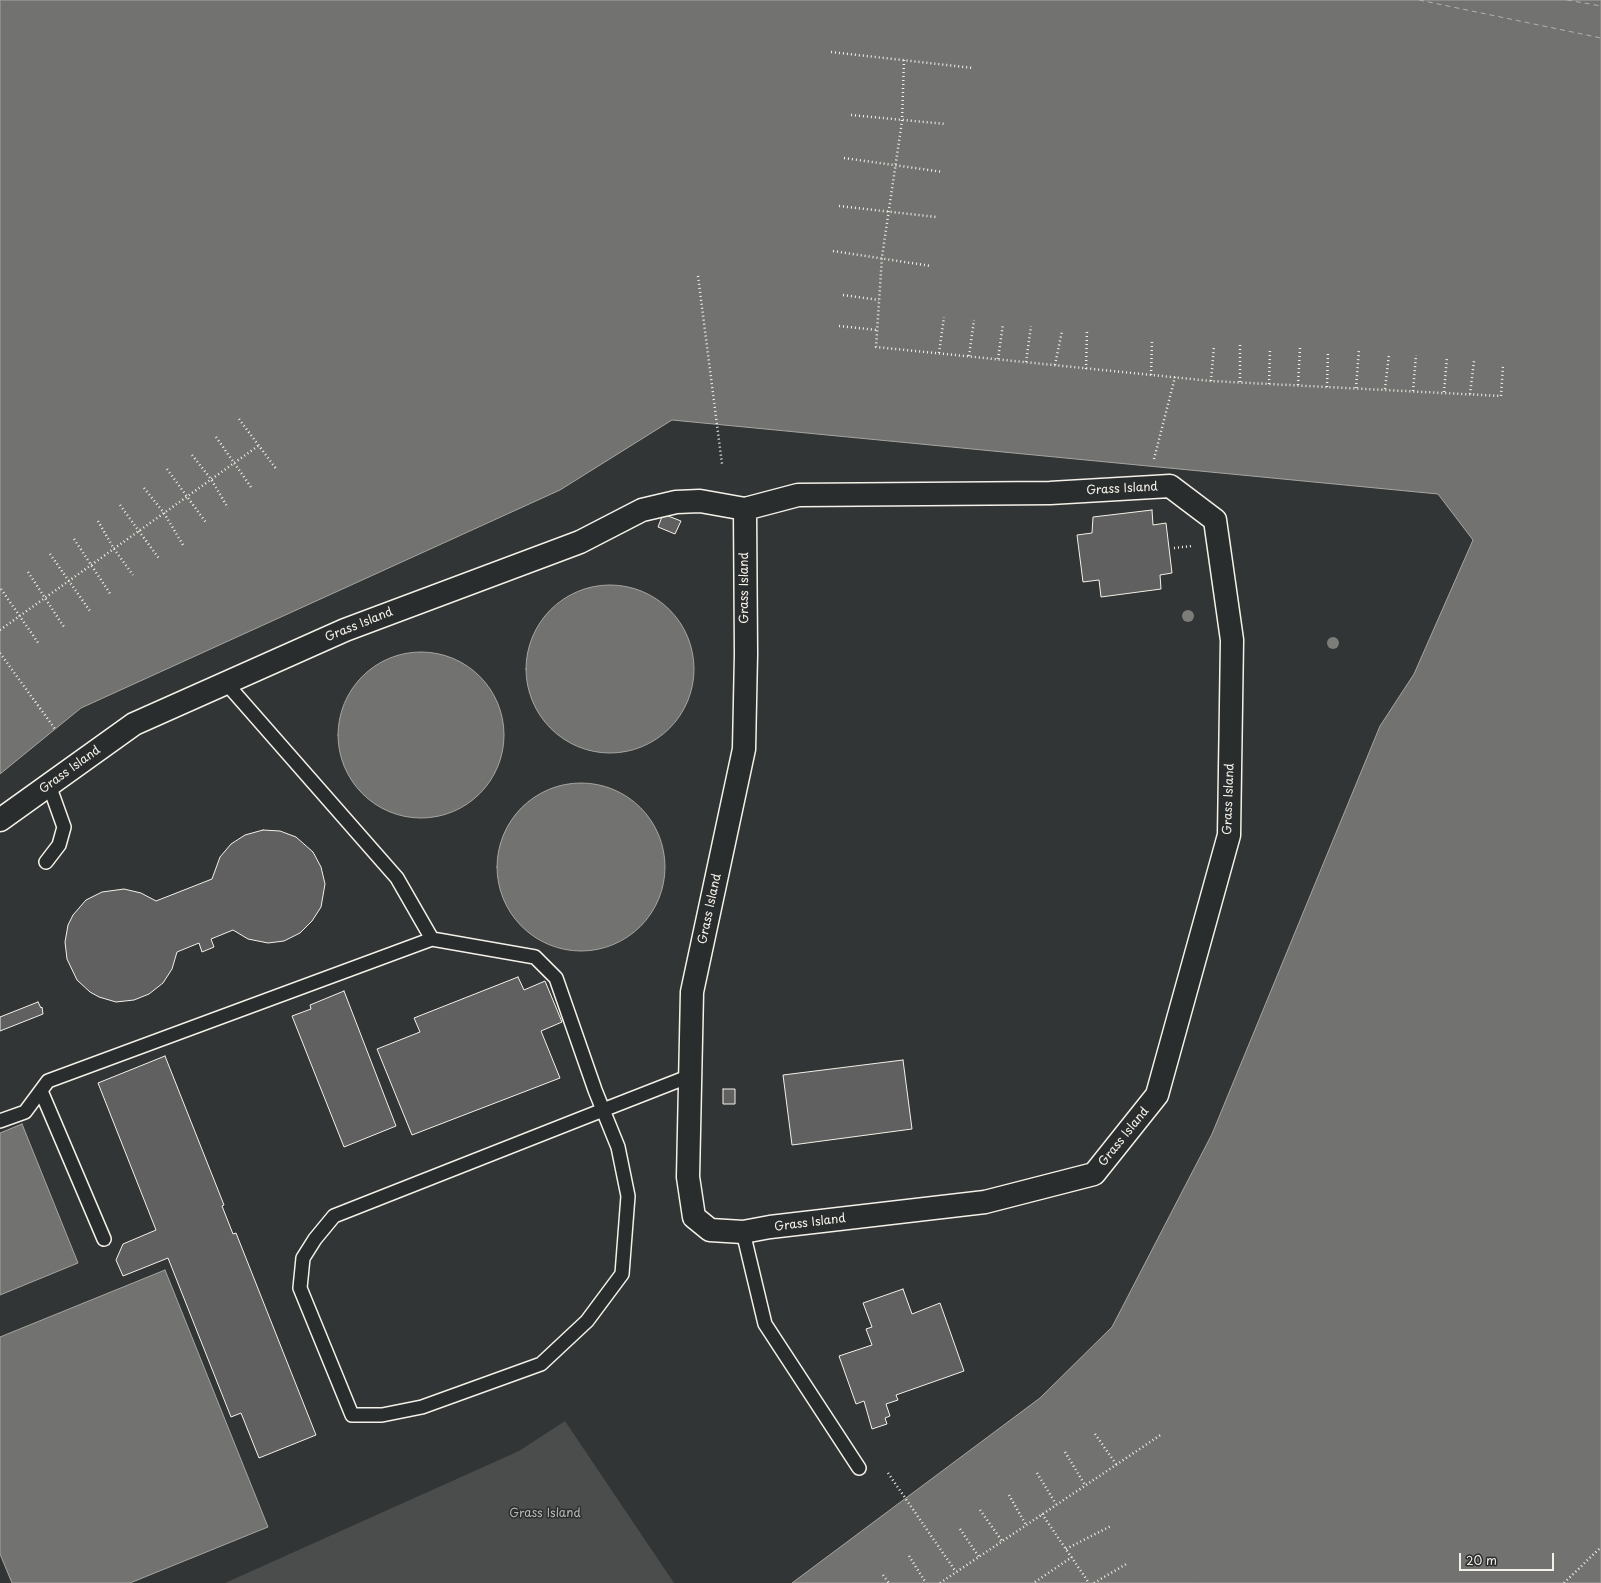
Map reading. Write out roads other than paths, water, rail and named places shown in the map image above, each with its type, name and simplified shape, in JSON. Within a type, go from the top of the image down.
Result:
[{"type":"street","name":"Grass Island","points":[[0,820],[134,724],[345,630],[580,542],[642,510],[676,502],[700,501],[745,509],[798,495],[1050,492],[1170,486],[1215,520],[1232,640],[1229,835],[1157,1095],[1094,1174],[984,1202],[770,1227],[743,1232],[710,1230],[694,1217],[688,1177],[692,992],[744,749],[746,654],[745,509]]},
{"type":"lane","points":[[226,683],[398,878],[432,939]]},
{"type":"lane","points":[[46,862],[59,845],[64,827],[49,785]]},
{"type":"lane","points":[[0,1121],[25,1112],[48,1081],[432,939],[535,957],[556,978],[595,1090],[604,1110],[618,1147],[628,1196],[622,1274],[587,1321],[541,1364],[422,1407],[382,1415],[352,1415],[300,1288],[303,1258],[334,1216],[604,1110],[690,1076]]},
{"type":"lane","points":[[41,1091],[104,1239]]},
{"type":"lane","points":[[743,1232],[765,1324],[859,1468]]}]
